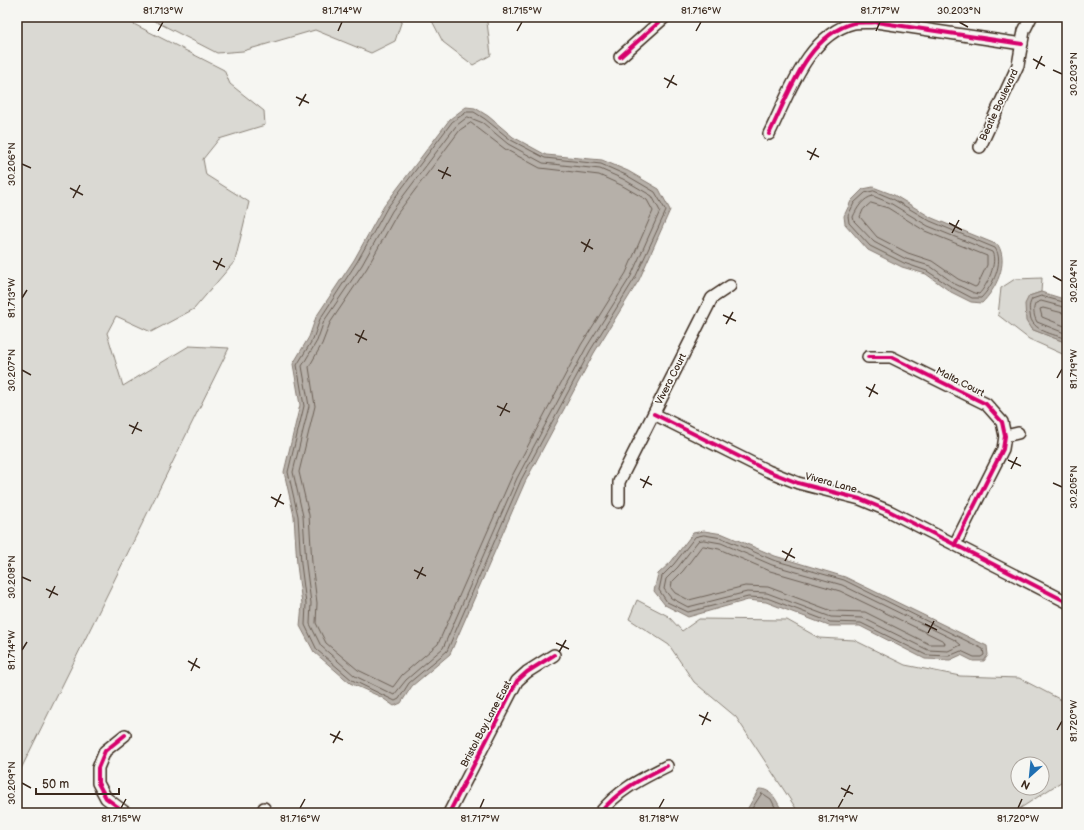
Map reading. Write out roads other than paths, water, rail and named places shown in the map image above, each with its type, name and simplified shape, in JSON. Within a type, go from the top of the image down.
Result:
[{"type":"street","points":[[620,57],[666,17]]},
{"type":"street","name":"Beatle Boulevard","points":[[980,147],[1018,64],[1024,31],[1031,17]]},
{"type":"street","points":[[769,134],[806,59],[816,46],[833,32],[855,23],[876,22],[1022,44]]},
{"type":"street","name":"Vivera Court","points":[[619,502],[619,482],[712,298],[730,286]]},
{"type":"street","name":"Malta Court","points":[[868,357],[891,357],[986,404],[1002,422],[1005,436]]},
{"type":"street","name":"Vivera Lane","points":[[654,414],[768,471],[798,483],[860,499],[889,511],[1067,602]]},
{"type":"street","points":[[955,544],[1003,449],[1005,436],[1018,433]]},
{"type":"street","name":"Bristol Bay Lane East","points":[[449,813],[517,681],[527,672],[554,655]]},
{"type":"street","points":[[125,735],[105,751],[98,768],[98,783],[106,798],[126,813]]},
{"type":"street","points":[[600,813],[610,801],[626,788],[667,766]]},
{"type":"water","points":[[466,107],[475,108],[488,116],[513,137],[546,155],[602,160],[628,171],[659,189],[670,210],[639,280],[594,353],[525,482],[450,654],[412,686],[401,703],[394,706],[381,697],[350,683],[314,652],[300,626],[302,604],[297,565],[294,516],[284,472],[300,405],[293,364],[309,337],[316,317],[354,260],[384,206],[450,119]]},
{"type":"water","points":[[873,187],[894,195],[932,218],[998,245],[1002,260],[999,276],[992,291],[982,303],[971,302],[951,292],[926,274],[902,267],[868,250],[845,224],[844,216],[851,201],[863,189]]},
{"type":"water","points":[[1041,292],[1067,300],[1067,343],[1031,329],[1026,321],[1025,304],[1029,296]]},
{"type":"water","points":[[704,531],[723,534],[775,556],[845,577],[987,646],[988,655],[984,661],[973,661],[961,655],[950,660],[925,659],[860,626],[829,626],[766,602],[748,600],[688,617],[665,605],[654,591],[658,574],[671,562],[693,533]]},
{"type":"water","points":[[759,789],[768,791],[774,797],[783,813],[745,813]]}]
